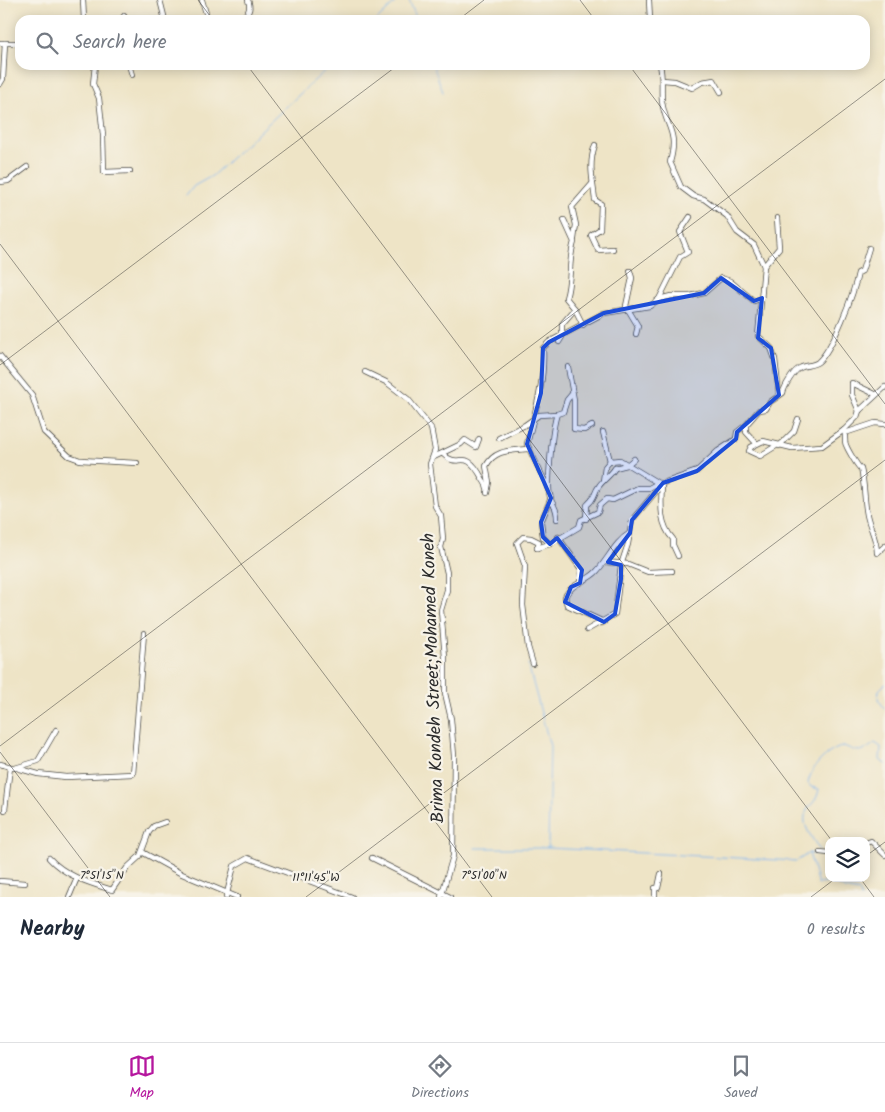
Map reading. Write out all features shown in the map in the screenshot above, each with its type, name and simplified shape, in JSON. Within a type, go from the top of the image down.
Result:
[{"type":"street","points":[[83,0],[84,15]]},
{"type":"street","points":[[160,0],[164,15]]},
{"type":"street","points":[[202,0],[206,15]]},
{"type":"street","points":[[246,15],[250,8],[248,0]]},
{"type":"street","points":[[649,0],[650,15]]},
{"type":"street","points":[[0,84],[4,79],[2,43],[15,43]]},
{"type":"street","points":[[94,70],[93,84],[99,98],[104,172],[130,171]]},
{"type":"street","points":[[130,70],[132,75]]},
{"type":"street","points":[[661,70],[662,101],[673,133],[674,148],[670,162],[681,187],[693,196],[704,199],[727,216],[737,232],[754,245],[764,266],[758,336],[771,348],[775,359],[779,395]]},
{"type":"street","points":[[662,80],[675,81],[692,88],[702,82],[714,80],[721,92]]},
{"type":"street","points":[[595,145],[590,170],[595,200],[601,204],[601,210],[600,229],[591,235],[598,250],[613,249]]},
{"type":"street","points":[[0,182],[8,181],[27,167]]},
{"type":"street","points":[[583,325],[575,309],[566,298],[576,225],[572,207],[592,184]]},
{"type":"street","points":[[557,519],[557,508],[550,498],[546,484],[528,449],[528,437],[535,419],[535,404],[542,384],[543,348],[549,342],[562,337],[604,312],[650,306],[659,299],[680,257],[688,252],[680,232],[690,217]]},
{"type":"street","points":[[764,266],[779,248],[777,218]]},
{"type":"street","points":[[564,220],[574,238]]},
{"type":"street","points":[[543,537],[536,548],[550,544],[558,537],[579,527],[581,520],[598,512],[600,505],[607,499],[613,500],[622,494],[638,488],[649,488],[697,471],[718,451],[736,439],[737,432],[759,410],[766,409],[770,402],[783,393],[784,388],[798,368],[818,363],[830,346],[855,289],[858,274],[862,271],[869,248]]},
{"type":"street","points":[[630,271],[632,278],[626,306],[638,326],[636,334]]},
{"type":"street","points":[[659,299],[704,293],[721,278],[730,281],[754,301],[762,298]]},
{"type":"street","points":[[559,342],[562,337],[562,324],[575,309]]},
{"type":"street","points":[[0,356],[32,395],[44,432],[69,456],[80,460],[137,463]]},
{"type":"street","points":[[568,366],[574,400],[574,429],[584,430],[592,426]]},
{"type":"street","name":"Brima Kondeh Street;Mohamed Koneh","points":[[364,372],[396,388],[408,399],[431,428],[435,450],[430,464],[435,506],[441,516],[443,539],[441,547],[447,573],[447,590],[441,610],[445,657],[445,693],[451,719],[454,756],[453,856],[442,896]]},
{"type":"street","points":[[859,411],[852,395],[852,383],[875,394]]},
{"type":"street","points":[[798,419],[794,431],[778,446],[760,456],[750,451],[756,443],[763,441],[778,446],[792,448],[822,446],[843,431],[875,394],[885,387]]},
{"type":"street","points":[[499,438],[539,415],[563,412],[567,400],[572,394]]},
{"type":"street","points":[[550,544],[543,537],[541,522],[550,498],[549,473],[553,428],[557,414]]},
{"type":"street","points":[[843,431],[875,423],[885,424]]},
{"type":"street","points":[[746,425],[746,432],[756,443]]},
{"type":"street","points":[[843,431],[845,444],[853,454],[857,466],[861,468],[865,485],[863,496],[867,503],[870,530],[877,539],[876,554],[885,546]]},
{"type":"street","points":[[603,432],[610,461]]},
{"type":"street","points":[[434,457],[443,454],[465,440],[476,447],[479,439]]},
{"type":"street","points":[[443,454],[450,459],[469,460],[475,464],[487,491],[489,482],[486,466],[489,460],[500,452],[528,449]]},
{"type":"street","points":[[586,518],[586,505],[595,498],[597,488],[612,474],[615,468],[627,465],[634,459]]},
{"type":"street","points":[[603,481],[605,467],[610,461],[620,460],[661,484]]},
{"type":"street","points":[[630,533],[623,537],[605,562],[589,579],[571,587],[566,594],[565,602],[604,622],[615,614],[621,565],[630,533],[632,520],[661,484]]},
{"type":"street","points":[[661,484],[662,514],[666,531],[673,539],[673,545],[678,556]]},
{"type":"street","points":[[533,664],[528,647],[523,605],[525,566],[517,543],[523,537],[539,542]]},
{"type":"street","points":[[558,537],[581,569],[580,583]]},
{"type":"street","points":[[605,562],[621,565],[628,564],[648,572],[672,571]]},
{"type":"street","points":[[0,764],[38,774],[66,777],[133,774],[144,634]]},
{"type":"street","points":[[17,768],[38,761],[56,730]]},
{"type":"street","points":[[4,810],[10,768]]},
{"type":"street","points":[[110,897],[122,874],[142,852],[149,832],[154,826],[165,822]]},
{"type":"street","points":[[870,841],[885,855]]},
{"type":"street","points":[[142,852],[171,869],[227,895],[237,897]]},
{"type":"street","points":[[820,852],[825,853]]},
{"type":"street","points":[[49,858],[62,870],[77,878],[112,890]]},
{"type":"street","points":[[227,895],[234,866],[248,858],[352,897]]},
{"type":"street","points":[[372,858],[442,896],[450,897]]},
{"type":"street","points":[[655,897],[655,888],[658,888],[661,874]]},
{"type":"street","points":[[69,897],[77,878]]},
{"type":"street","points":[[0,881],[26,883]]},
{"type":"highlighted area","points":[[721,278],[754,301],[762,298],[758,338],[771,348],[779,395],[737,432],[736,439],[697,471],[663,483],[632,520],[630,533],[608,562],[621,565],[621,579],[615,614],[604,622],[565,602],[571,587],[580,583],[582,570],[557,538],[550,544],[543,537],[541,522],[551,498],[527,444],[541,393],[543,348],[549,342],[604,313],[704,293]]},
{"type":"waterway","points":[[382,15],[398,0]]},
{"type":"waterway","points":[[409,0],[415,15]]},
{"type":"waterway","points":[[186,196],[194,186],[212,176],[326,70]]},
{"type":"waterway","points":[[435,70],[443,92]]},
{"type":"waterway","points":[[528,664],[550,746],[548,848]]},
{"type":"waterway","points":[[885,684],[879,690],[878,699],[885,709]]},
{"type":"waterway","points":[[820,851],[809,834],[805,823],[806,812],[819,792],[819,789],[811,787],[808,783],[813,770],[826,755],[838,748],[844,746],[860,751],[867,749],[875,743],[881,747],[880,760],[885,764]]},
{"type":"waterway","points":[[475,848],[548,848],[797,861],[809,853]]},
{"type":"waterway","points":[[821,855],[809,853],[818,884],[832,882],[845,889],[860,892],[861,897]]}]
